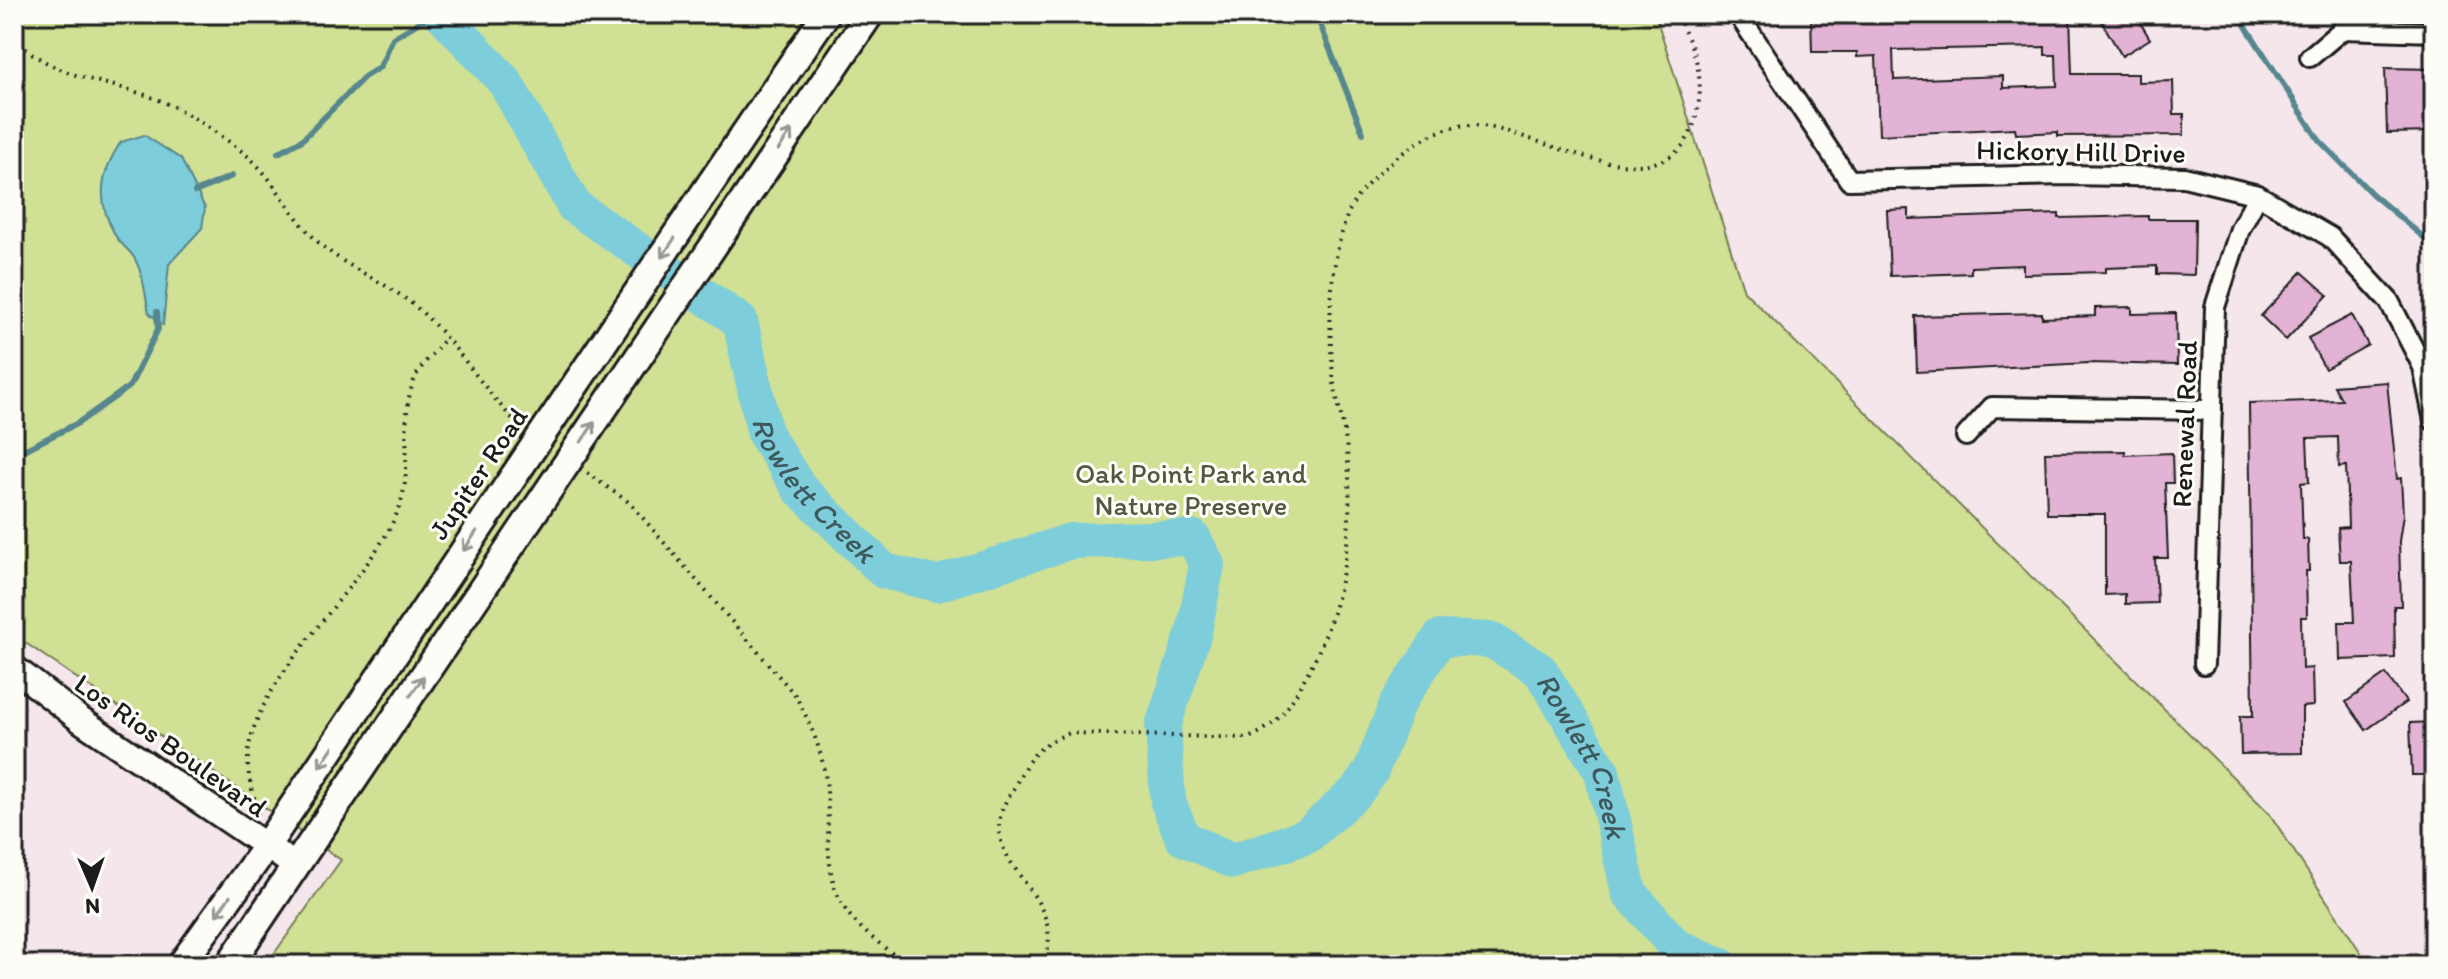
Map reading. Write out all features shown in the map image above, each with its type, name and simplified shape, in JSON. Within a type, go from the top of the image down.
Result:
[{"type":"main road","name":"Jupiter Road","points":[[181,965],[265,848],[826,14]]},
{"type":"main road","points":[[229,965],[870,14]]},
{"type":"street","name":"Hickory Hill Drive","points":[[1738,14],[1849,180],[2065,175],[2184,177],[2258,195],[2330,237],[2389,301],[2423,367],[2434,421]]},
{"type":"street","points":[[2310,57],[2343,29],[2434,32]]},
{"type":"street","name":"Renewal Road","points":[[2204,664],[2215,307],[2240,229],[2258,195]]},
{"type":"street","points":[[2415,351],[2434,347]]},
{"type":"street","points":[[1966,436],[1992,407],[2212,410]]},
{"type":"street","name":"Los Rios Boulevard","points":[[14,668],[82,721],[265,848],[296,866]]},
{"type":"path","points":[[1043,965],[1048,933],[1046,912],[1001,845],[1000,814],[1029,757],[1048,741],[1070,733],[1248,738],[1268,730],[1285,715],[1312,666],[1335,608],[1347,549],[1347,450],[1333,376],[1330,295],[1346,218],[1362,188],[1403,151],[1443,130],[1467,125],[1501,127],[1578,157],[1631,165],[1653,164],[1677,150],[1692,129],[1698,107],[1699,78],[1679,14]]},
{"type":"path","points":[[265,848],[248,771],[251,737],[266,705],[304,643],[379,550],[400,506],[409,458],[406,409],[416,376],[446,337]]},
{"type":"green space","name":"Oak Point Park and Nature Preserve","points":[[14,14],[1655,14],[1744,291],[2269,813],[2369,965],[266,965],[341,860],[14,635]]},
{"type":"water","points":[[144,135],[181,159],[205,208],[202,228],[169,264],[163,325],[149,313],[138,265],[115,235],[103,199],[105,176],[121,142]]},
{"type":"building","points":[[1811,14],[2070,14],[2072,74],[2138,74],[2138,82],[2173,81],[2174,114],[2184,114],[2184,135],[2058,136],[2058,132],[2016,134],[2015,128],[1879,135],[1876,56],[1857,57],[1857,52],[1812,52]],"holes":[[[2045,47],[2045,55],[2056,55],[2057,86],[2003,88],[2003,76],[1894,80],[1893,50]]]},
{"type":"building","points":[[2097,14],[2135,14],[2150,39],[2122,56]]},
{"type":"building","points":[[2385,68],[2434,69],[2434,132],[2387,133]]},
{"type":"building","points":[[1909,209],[1909,219],[2059,214],[2059,218],[2148,216],[2148,219],[2195,219],[2194,275],[2157,274],[2157,266],[2106,268],[2106,272],[2023,274],[2023,265],[1971,267],[1971,273],[1890,276],[1887,210]]},
{"type":"building","points":[[2302,272],[2328,295],[2286,340],[2261,316]]},
{"type":"building","points":[[2132,307],[2132,314],[2176,313],[2177,365],[2088,363],[1917,372],[1915,316],[2042,313],[2042,318],[2095,316],[2095,308]]},
{"type":"building","points":[[2352,315],[2368,345],[2325,369],[2308,338]]},
{"type":"building","points":[[2387,382],[2397,479],[2401,478],[2403,515],[2399,541],[2401,606],[2394,606],[2395,658],[2340,660],[2339,622],[2354,622],[2351,561],[2340,561],[2338,528],[2348,527],[2346,466],[2339,467],[2338,437],[2307,438],[2309,482],[2301,483],[2303,539],[2308,539],[2309,571],[2306,571],[2307,617],[2301,617],[2302,669],[2312,668],[2313,706],[2302,707],[2302,753],[2241,754],[2240,716],[2253,716],[2249,403],[2342,400],[2334,386]]},
{"type":"building","points":[[2125,451],[2125,455],[2172,453],[2173,483],[2165,483],[2168,558],[2155,558],[2157,603],[2125,604],[2125,594],[2105,595],[2105,514],[2047,514],[2045,452]]},
{"type":"building","points":[[2386,674],[2406,702],[2366,730],[2346,702]]},
{"type":"building","points":[[2434,722],[2434,775],[2412,775],[2410,723]]},
{"type":"waterway","points":[[278,153],[302,140],[364,77],[380,67],[393,38],[433,14]]},
{"type":"waterway","name":"Rowlett Creek","points":[[442,14],[505,82],[574,206],[740,321],[765,434],[800,489],[884,571],[937,584],[1071,541],[1193,538],[1207,564],[1194,632],[1163,726],[1168,802],[1183,838],[1233,861],[1307,836],[1357,791],[1371,771],[1397,704],[1440,638],[1491,640],[1540,670],[1602,772],[1629,892],[1675,946],[1720,965]]},
{"type":"waterway","points":[[1316,14],[1363,133]]},
{"type":"waterway","points":[[2238,14],[2319,140],[2372,194],[2434,246]]},
{"type":"waterway","points":[[195,192],[232,176]]},
{"type":"waterway","points":[[14,455],[78,423],[130,386],[158,329],[157,312]]}]
